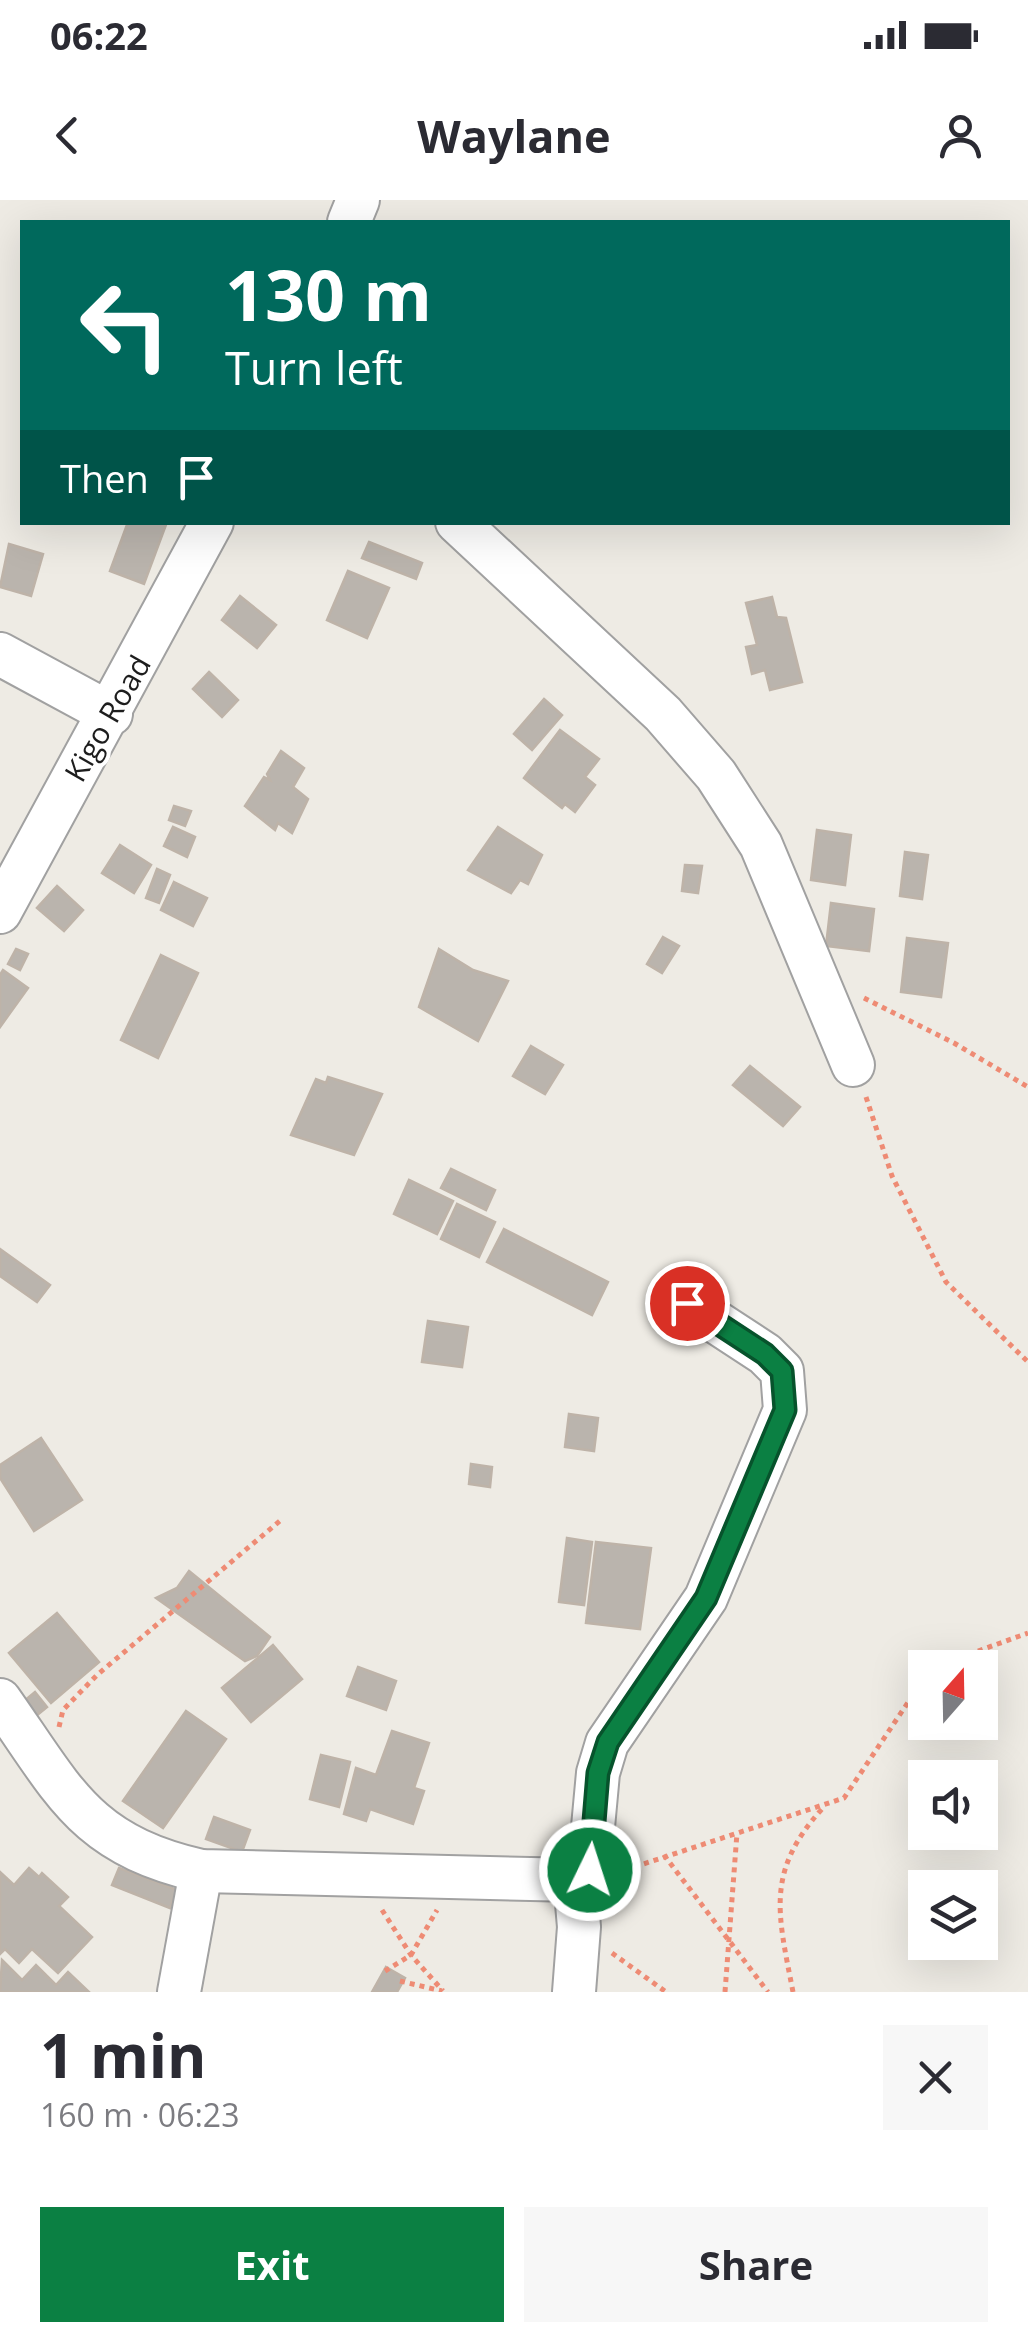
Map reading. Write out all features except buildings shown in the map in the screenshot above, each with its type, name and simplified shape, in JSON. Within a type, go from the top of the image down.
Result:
[{"type":"street","name":"Kigo Road","points":[[0,912],[210,525]]},
{"type":"street","points":[[459,525],[663,714],[716,775],[761,845],[853,1064]]},
{"type":"street","points":[[0,654],[111,714]]},
{"type":"street","points":[[0,1700],[91,1822],[129,1850],[201,1872],[576,1880],[590,1870],[598,1773],[608,1742],[706,1598],[785,1410],[782,1371],[765,1354],[687,1303]]},
{"type":"street","points":[[179,1992],[201,1872]]},
{"type":"street","points":[[574,1992],[579,1927],[576,1880]]},
{"type":"path","points":[[816,974],[954,1043],[1028,1087]]},
{"type":"path","points":[[853,1064],[892,1176],[946,1282],[1028,1362]]},
{"type":"path","points":[[59,1728],[63,1710],[97,1674],[281,1520]]},
{"type":"path","points":[[982,1650],[1028,1634]]},
{"type":"path","points":[[576,1880],[610,1875],[844,1798],[908,1702]]},
{"type":"path","points":[[793,1992],[779,1888],[794,1840],[824,1807]]},
{"type":"path","points":[[725,1992],[737,1833]]},
{"type":"path","points":[[664,1855],[768,1992]]},
{"type":"path","points":[[358,1876],[410,1955],[444,1991]]},
{"type":"path","points":[[385,1971],[410,1955],[460,1880]]},
{"type":"path","points":[[579,1927],[666,1992]]},
{"type":"path","points":[[400,1982],[444,1991]]},
{"type":"route","points":[[590,1870],[598,1773],[608,1742],[706,1598],[785,1410],[782,1371],[765,1354],[687,1303]]}]
